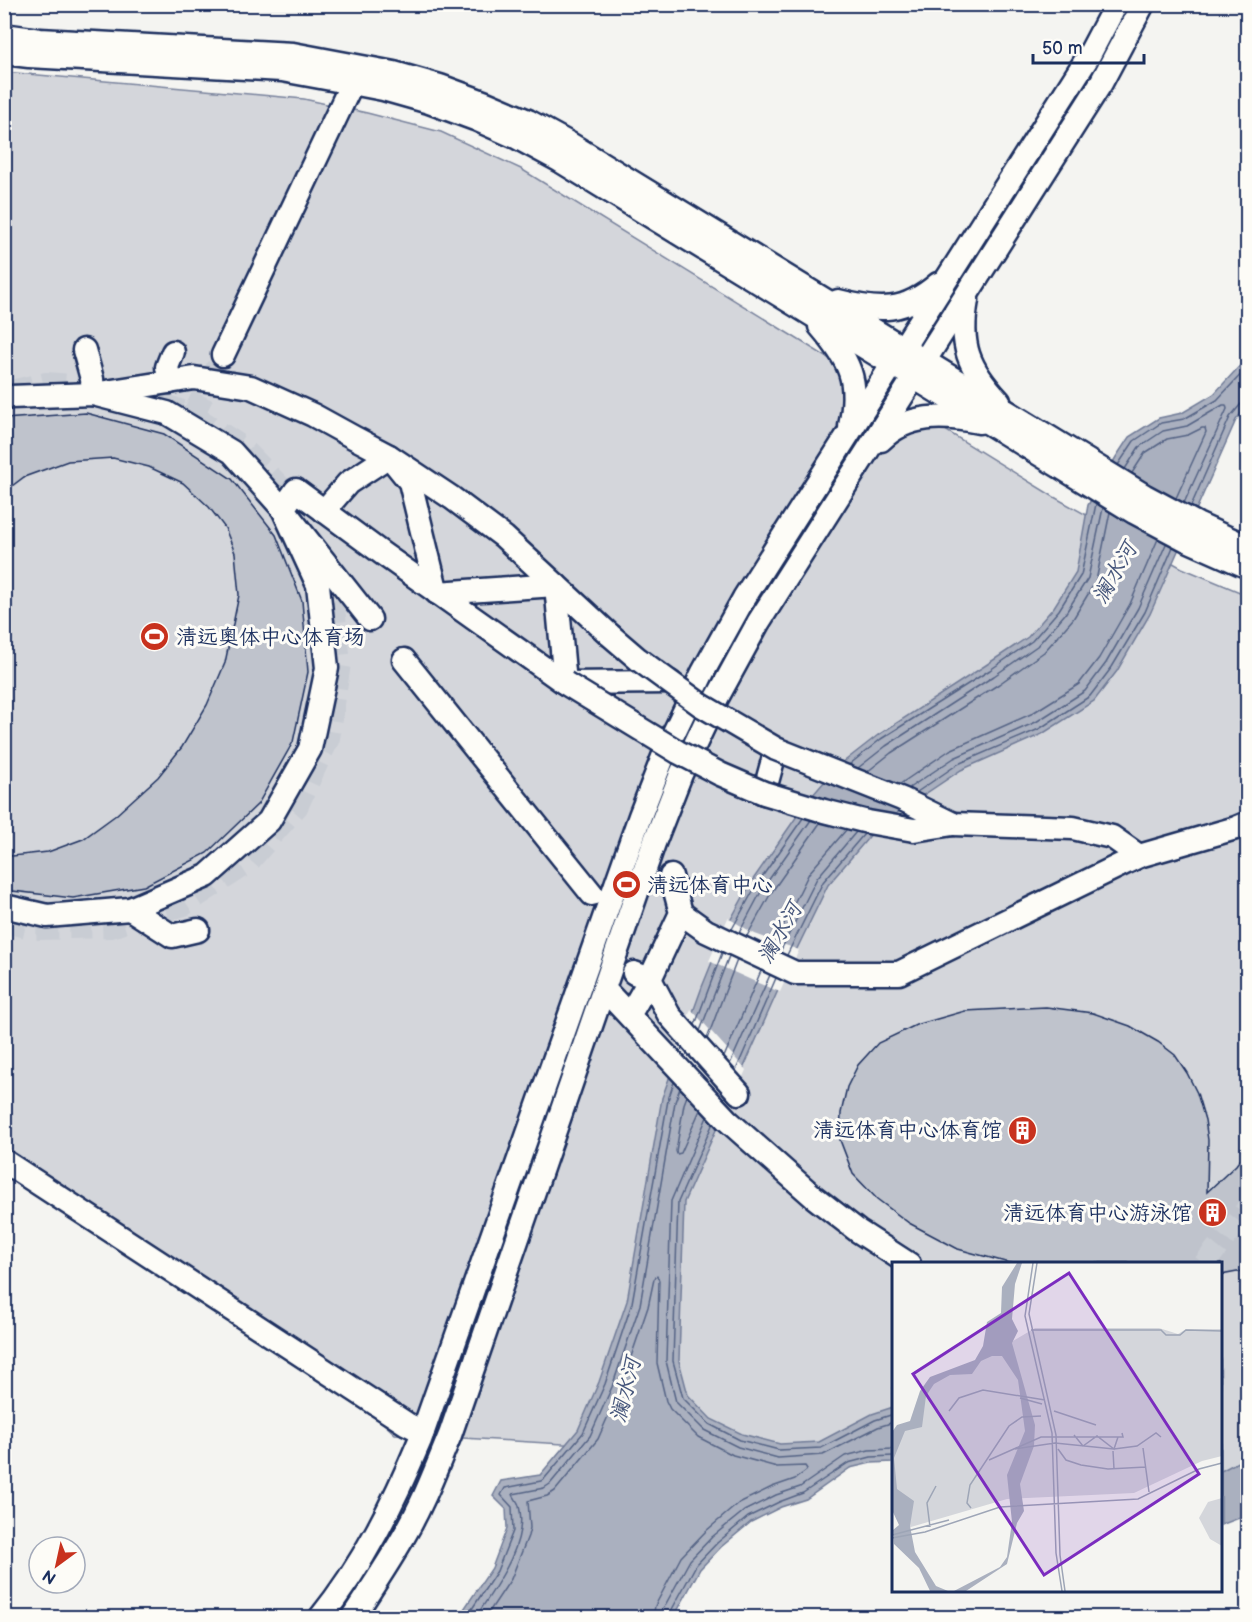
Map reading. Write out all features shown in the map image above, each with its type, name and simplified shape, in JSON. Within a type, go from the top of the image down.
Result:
[{"type":"street","points":[[320,1617],[377,1532],[403,1481],[423,1432],[636,827],[667,747],[703,672],[744,598],[1088,57],[1116,4]]},
{"type":"street","points":[[352,1617],[405,1535],[427,1492],[446,1445],[654,843],[681,774],[712,707],[758,624],[1101,82],[1143,4]]},
{"type":"street","points":[[4,35],[40,40],[293,54],[394,73],[440,86],[486,103],[528,121],[570,144],[813,303],[920,369],[993,426],[1096,478]]},
{"type":"street","points":[[4,53],[282,70],[383,89],[429,102],[476,119],[518,138],[813,303],[896,307],[924,296],[949,275]]},
{"type":"street","points":[[223,355],[352,83]]},
{"type":"street","points":[[968,292],[963,332],[968,356],[982,380],[997,399],[1096,478],[1134,512],[1192,532],[1248,547]]},
{"type":"street","points":[[813,303],[846,360],[851,374],[854,401],[848,434]]},
{"type":"street","points":[[84,350],[93,379],[93,394]]},
{"type":"street","points":[[171,382],[167,367],[173,352]]},
{"type":"street","points":[[920,369],[1018,418]]},
{"type":"street","points":[[6,396],[93,394],[194,378],[251,387],[314,415],[389,456],[452,498],[504,537],[638,659],[701,705],[776,749],[902,799],[953,824]]},
{"type":"street","points":[[93,394],[167,413],[232,452],[283,509],[370,619]]},
{"type":"street","points":[[863,459],[886,435],[913,420],[929,417],[954,417],[993,426]]},
{"type":"street","points":[[324,511],[348,483],[389,456]]},
{"type":"street","points":[[389,456],[410,482],[437,593]]},
{"type":"street","points":[[283,509],[296,490],[565,683],[678,752],[764,793],[824,812],[914,830],[953,824],[1073,828],[1112,837],[1139,856]]},
{"type":"street","points":[[4,906],[47,916],[130,909],[207,876],[269,821],[310,749],[327,668],[318,585],[283,509]]},
{"type":"street","points":[[1192,532],[1248,567]]},
{"type":"street","points":[[437,593],[556,585]]},
{"type":"street","points":[[556,585],[565,683]]},
{"type":"street","points":[[404,660],[592,894]]},
{"type":"street","points":[[565,683],[670,682]]},
{"type":"street","points":[[764,793],[776,749]]},
{"type":"street","points":[[671,876],[681,913],[706,931],[795,973],[899,974],[1139,856],[1248,823]]},
{"type":"street","points":[[130,909],[172,936],[198,930]]},
{"type":"street","points":[[634,1007],[642,976],[681,913]]},
{"type":"street","points":[[642,976],[669,1015],[738,1093]]},
{"type":"street","points":[[604,989],[727,1120],[814,1197],[858,1231],[907,1262]]},
{"type":"street","points":[[4,1161],[407,1424],[423,1432]]},
{"type":"shaded area","name":"清远体育中心","points":[[5,72],[304,99],[441,132],[521,169],[1054,497],[1182,568],[1247,595],[1247,1482],[1222,1493],[1222,1262],[892,1262],[892,1456],[813,1459],[395,1434],[370,1411],[5,1176]]},
{"type":"water","name":"澜水河","points":[[1247,358],[1247,406],[1236,420],[1150,614],[1117,671],[1094,701],[1042,734],[961,770],[879,825],[828,885],[791,961],[684,1202],[679,1361],[688,1395],[711,1419],[742,1434],[780,1444],[819,1442],[872,1414],[892,1407],[892,1462],[871,1463],[850,1468],[806,1499],[781,1507],[751,1522],[721,1547],[700,1569],[674,1617],[458,1618],[492,1568],[507,1528],[506,1509],[493,1496],[501,1481],[540,1475],[578,1430],[599,1382],[627,1301],[662,1098],[725,930],[752,881],[806,803],[837,767],[878,735],[1028,637],[1054,607],[1076,572],[1088,505],[1129,437],[1159,418],[1182,413],[1214,394]]},
{"type":"water","points":[[1247,1457],[1247,1515],[1222,1525],[1222,1470]]},
{"type":"pier","points":[[728,918],[755,934],[799,950],[780,992],[709,961]]},
{"type":"pier","points":[[691,1009],[746,1070],[721,1126],[669,1070]]},
{"type":"building","points":[[86,413],[164,434],[232,479],[276,535],[302,601],[308,672],[293,742],[258,804],[207,853],[144,886],[73,898],[4,890],[4,854],[12,856],[48,852],[83,839],[116,815],[158,777],[182,747],[207,705],[225,663],[239,595],[235,553],[225,528],[209,507],[183,483],[149,467],[113,458],[68,461],[24,477],[4,492],[4,419]]},
{"type":"building","name":"清远体育中心体育馆","points":[[1046,1007],[1093,1013],[1130,1026],[1175,1055],[1197,1093],[1205,1120],[1208,1140],[1207,1192],[1236,1165],[1248,1149],[1248,1270],[1222,1275],[1222,1262],[1005,1262],[958,1249],[909,1223],[877,1199],[853,1174],[840,1140],[841,1113],[847,1087],[858,1065],[878,1043],[916,1025],[965,1011]]},
{"type":"tunnel","points":[[193,415],[223,355]]},
{"type":"tunnel","points":[[11,391],[46,383],[86,386]]},
{"type":"tunnel","points":[[161,403],[193,415],[241,446],[281,487],[299,516]]},
{"type":"tunnel","points":[[4,922],[35,929],[111,927],[184,905],[247,864],[297,807],[329,738],[340,663],[332,589],[322,562]]},
{"type":"tunnel","points":[[1206,1262],[1248,1206]]},
{"type":"place","name":"清远奥体中心体育场","points":[[155,637]]},
{"type":"place","name":"清远体育中心","points":[[626,885]]},
{"type":"place","name":"清远体育中心体育馆","points":[[1023,1130]]},
{"type":"place","name":"清远体育中心游泳馆","points":[[1213,1213]]}]
